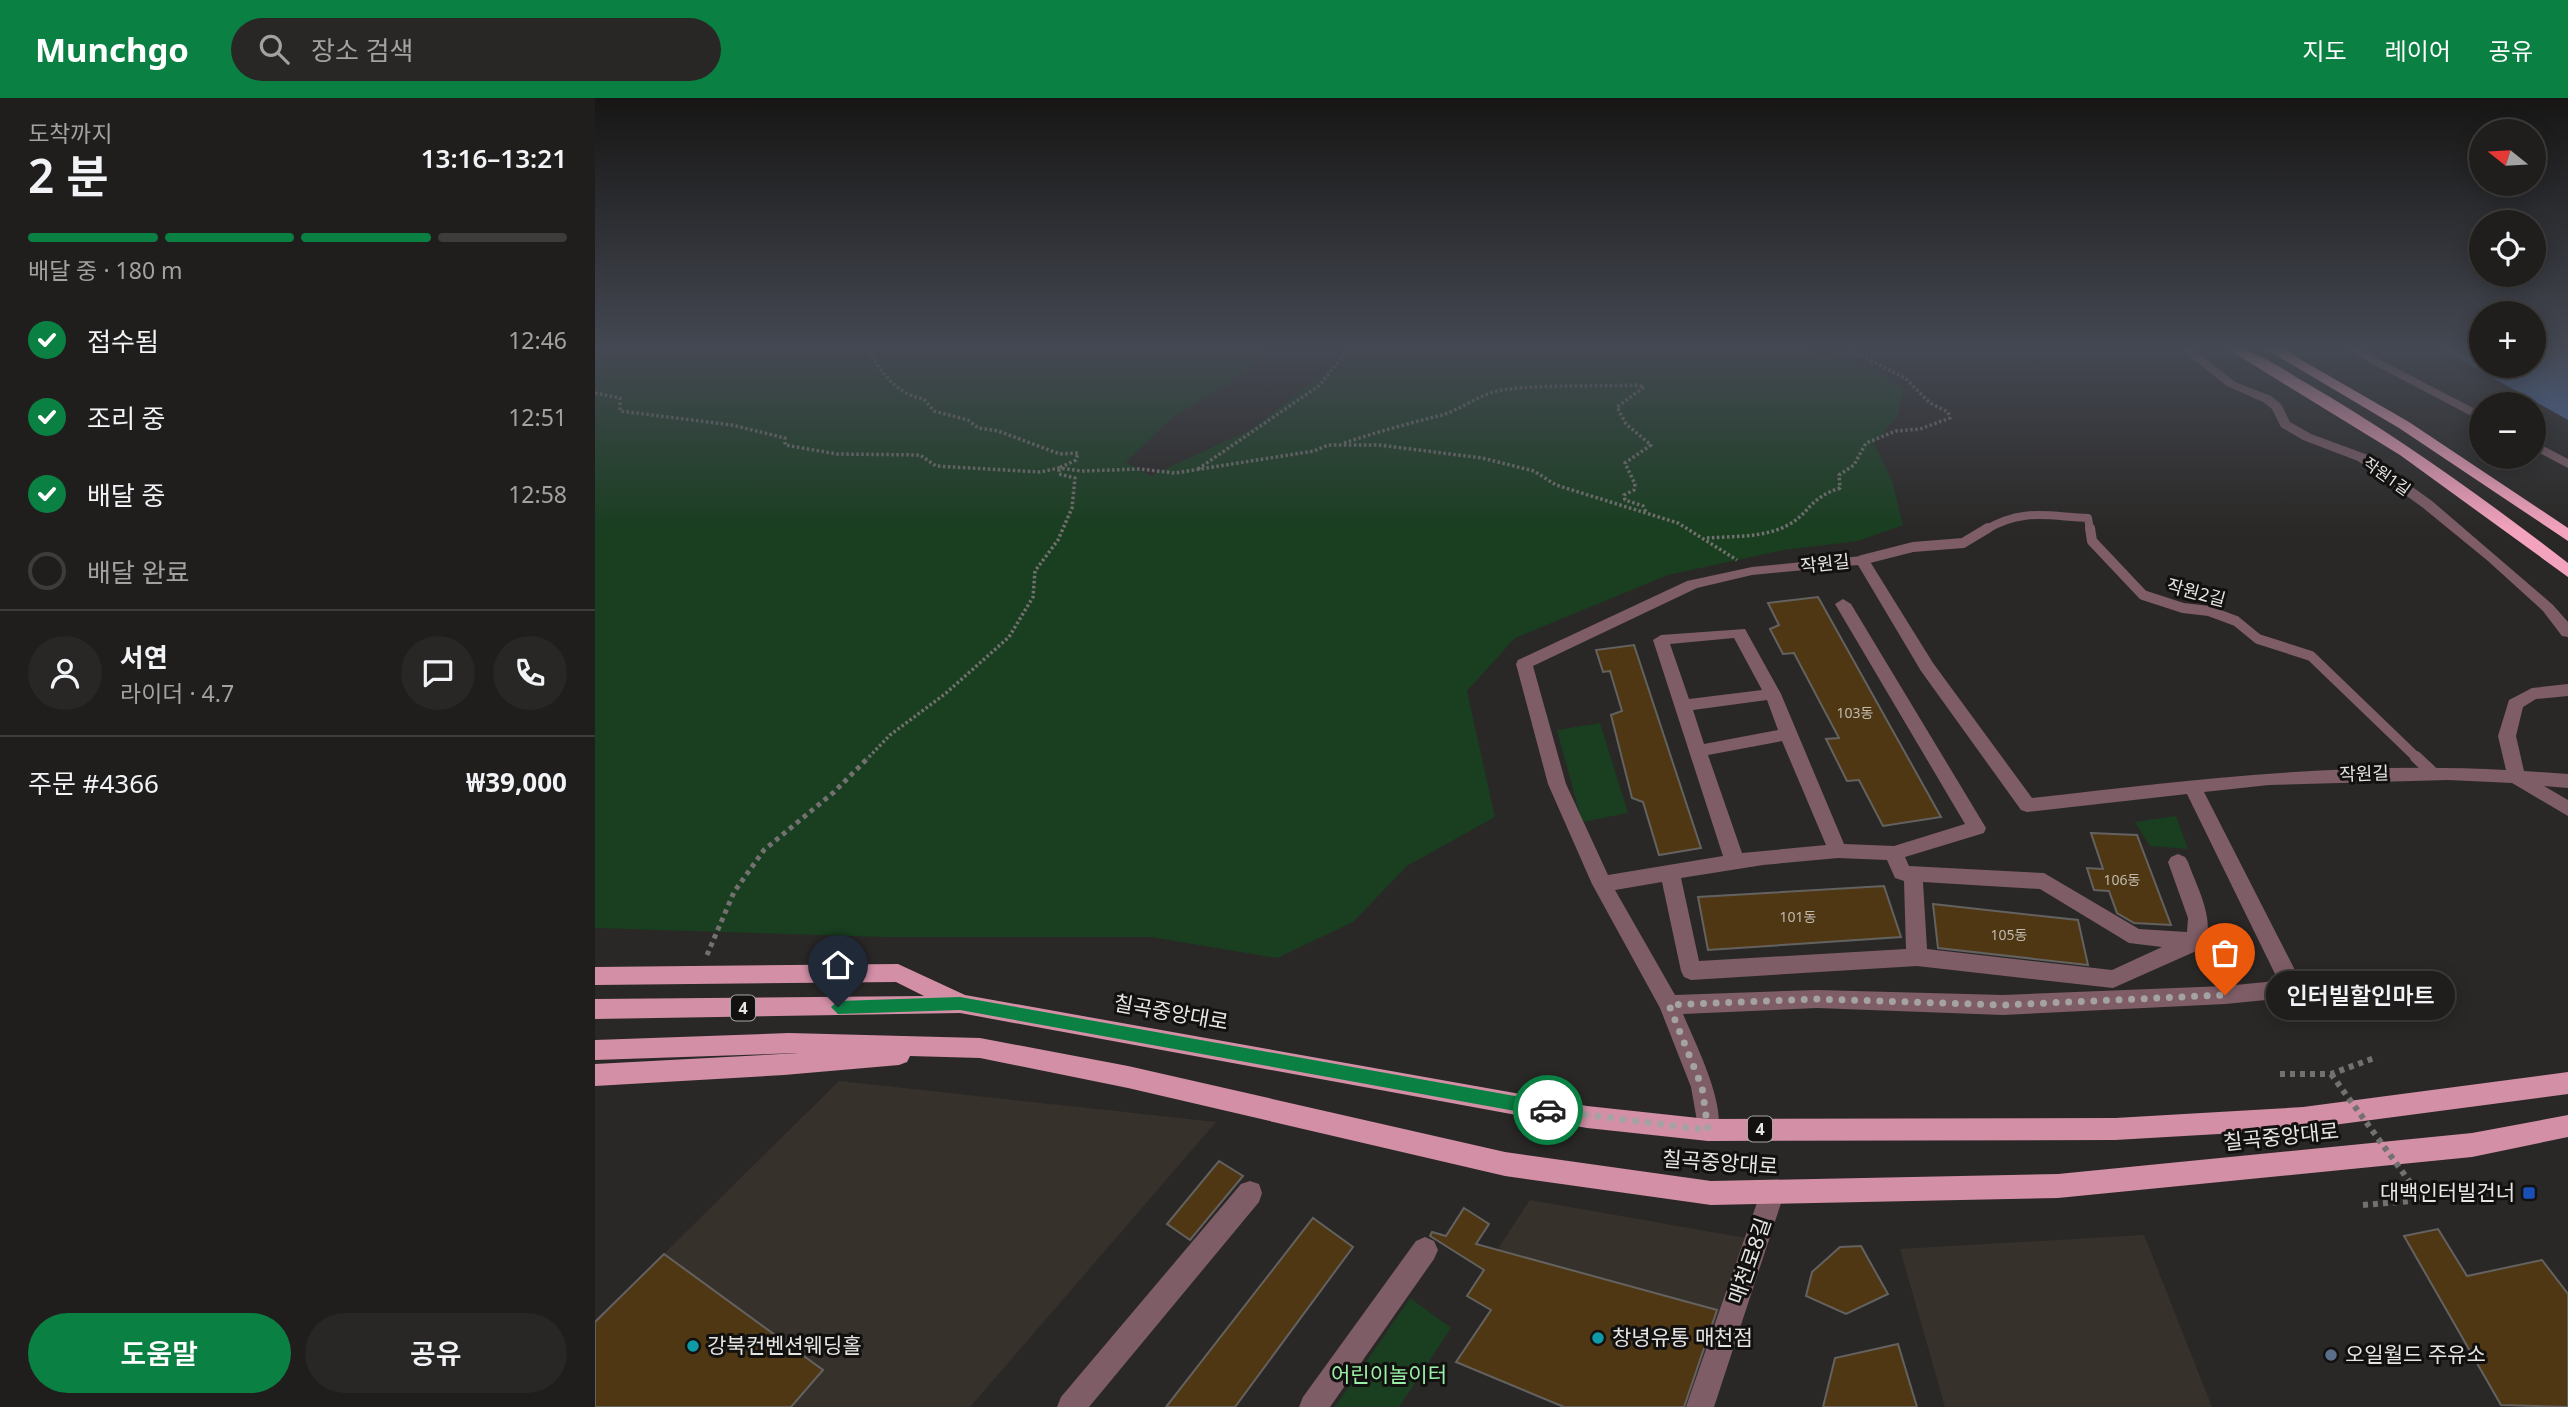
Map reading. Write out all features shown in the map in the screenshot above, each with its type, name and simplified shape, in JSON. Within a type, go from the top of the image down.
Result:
[{"type":"highway","points":[[2338,409],[2445,478],[2568,572]]},
{"type":"highway","points":[[2377,409],[2568,537]]},
{"type":"main road","points":[[595,976],[898,974],[960,1003]]},
{"type":"main road","name":"칠곡중앙대로","points":[[595,1009],[891,1007],[960,1003],[1587,1116],[1708,1130],[2115,1129],[2303,1118],[2568,1083]]},
{"type":"main road","name":"칠곡중앙대로","points":[[595,1050],[789,1042],[980,1048],[1128,1077],[1505,1164],[1711,1193],[1772,1194],[2058,1186],[2473,1145],[2568,1126]]},
{"type":"main road","points":[[595,1075],[784,1065],[980,1048]]},
{"type":"street","name":"작원1길","points":[[2278,409],[2285,424],[2307,437],[2363,458],[2427,505],[2503,566],[2548,608],[2568,632]]},
{"type":"street","points":[[2546,452],[2568,464]]},
{"type":"street","name":"작원길","points":[[1708,1130],[1702,1087],[1669,1005],[1602,884],[1557,784],[1524,664],[1692,584],[1752,571],[1862,560],[1927,667],[2027,805],[2269,778],[2433,773],[2516,778],[2568,809]]},
{"type":"street","points":[[1602,884],[1735,862],[1838,851],[1893,853],[1976,828],[1843,604]]},
{"type":"street","points":[[1735,862],[1661,640],[1739,633],[1773,694],[1838,851]]},
{"type":"street","points":[[2568,690],[2532,694],[2515,704],[2507,736],[2516,778],[2568,781]]},
{"type":"street","points":[[1683,705],[1773,694]]},
{"type":"street","points":[[1698,751],[1788,734]]},
{"type":"street","points":[[1669,1005],[1817,999],[2003,1005],[2225,995],[2266,991],[2290,982],[2192,786]]},
{"type":"street","points":[[1893,853],[1902,873],[2044,881],[2136,937],[2196,942]]},
{"type":"street","points":[[2178,862],[2198,918],[2196,942]]},
{"type":"street","points":[[1670,872],[1691,971],[1917,957],[2113,979],[2196,942]]},
{"type":"street","points":[[1913,874],[1917,957]]},
{"type":"street","points":[[1071,1407],[1250,1193]]},
{"type":"street","name":"매천로8길","points":[[1700,1407],[1772,1194]]},
{"type":"street","points":[[1313,1407],[1425,1250]]},
{"type":"lane","name":"작원2길","points":[[1862,560],[1913,547],[1963,543],[2007,517],[2025,514],[2088,518],[2092,541],[2143,595],[2183,608],[2209,611],[2236,621],[2258,639],[2311,656],[2433,773]]},
{"type":"path","points":[[620,409],[756,429],[785,438],[785,444],[797,448],[837,454],[920,455],[926,462],[936,466],[1040,472],[1059,468],[1076,460],[1078,453],[1060,454],[1042,445],[1031,445],[1028,440],[1018,441],[1004,433],[978,428],[968,420],[932,409]]},
{"type":"path","points":[[1197,470],[1285,409]]},
{"type":"path","points":[[1059,468],[1175,473],[1197,470],[1336,445],[1383,430],[1412,425],[1427,416],[1441,415],[1455,409]]},
{"type":"path","points":[[1617,409],[1619,418],[1629,429],[1638,431],[1651,445],[1636,458],[1625,463],[1629,477],[1635,484],[1634,490],[1623,495],[1625,500],[1643,506],[1647,513]]},
{"type":"path","points":[[1706,538],[1757,535],[1789,524],[1821,494],[1840,488],[1839,475],[1854,465],[1866,443],[1896,431],[1920,429],[1950,418],[1948,412],[1942,409]]},
{"type":"path","points":[[1336,445],[1378,445],[1482,458],[1534,471],[1556,485],[1647,513],[1706,538],[1752,571]]},
{"type":"path","points":[[695,957],[709,955],[734,892],[764,850],[834,792],[890,735],[945,694],[1009,636],[1033,597],[1035,571],[1058,540],[1072,508],[1075,478],[1059,474],[1059,468]]},
{"type":"path","points":[[2280,1074],[2331,1074],[2377,1057]]},
{"type":"path","points":[[2331,1074],[2423,1200]]},
{"type":"path","points":[[2363,1205],[2423,1200],[2469,1182]]},
{"type":"shaded area","points":[[839,1081],[1216,1122],[970,1407],[595,1407],[595,1322]]},
{"type":"shaded area","name":"창녕유통 매천점","points":[[1530,1200],[1757,1240],[1700,1407],[1564,1407],[1456,1362],[1491,1310],[1467,1296]]},
{"type":"shaded area","points":[[2144,1235],[2212,1407],[1945,1407],[1900,1249]]},
{"type":"green space","points":[[595,409],[1186,409],[1172,418],[1126,462],[1150,476],[1252,429],[1278,409],[1899,409],[1898,415],[1874,443],[1892,481],[1903,525],[1858,541],[1784,550],[1668,575],[1515,638],[1467,691],[1495,817],[1407,866],[1353,922],[1277,958],[1151,937],[883,937],[595,928]]},
{"type":"green space","points":[[1600,723],[1628,813],[1582,822],[1557,730]]},
{"type":"green space","points":[[2176,816],[2188,849],[2150,846],[2135,822]]},
{"type":"green space","name":"어린이놀이터","points":[[1410,1298],[1451,1328],[1399,1407],[1335,1407]]},
{"type":"water","points":[[2549,409],[2568,409],[2568,420]]},
{"type":"building","points":[[1818,597],[1941,817],[1883,826],[1859,780],[1847,781],[1826,739],[1839,738],[1794,653],[1783,654],[1770,629],[1779,625],[1768,603]]},
{"type":"building","points":[[1634,645],[1701,848],[1659,855],[1643,802],[1632,798],[1611,715],[1622,711],[1610,671],[1603,672],[1596,650]]},
{"type":"building","points":[[2091,833],[2137,835],[2171,925],[2134,923],[2117,913],[2109,891],[2094,890],[2087,868],[2103,869]]},
{"type":"building","points":[[1884,886],[1901,937],[1708,950],[1698,897]]},
{"type":"building","points":[[1933,904],[2078,920],[2088,965],[1938,948]]},
{"type":"building","points":[[1219,1161],[1243,1176],[1190,1240],[1167,1224]]},
{"type":"building","name":"창녕유통 매천점","points":[[1464,1208],[1489,1224],[1476,1244],[1717,1310],[1684,1407],[1564,1407],[1456,1362],[1491,1310],[1467,1296],[1484,1270],[1430,1236],[1432,1232],[1446,1236]]},
{"type":"building","points":[[1313,1218],[1353,1247],[1235,1407],[1166,1407]]},
{"type":"building","points":[[2438,1229],[2467,1276],[2542,1260],[2568,1294],[2568,1407],[2501,1405],[2404,1236]]},
{"type":"building","points":[[1861,1246],[1888,1294],[1846,1314],[1806,1296],[1812,1272],[1840,1247]]},
{"type":"building","name":"강북컨벤션웨딩홀","points":[[664,1254],[823,1370],[791,1407],[595,1407],[595,1322]]},
{"type":"building","points":[[1898,1344],[1917,1407],[1823,1407],[1835,1358]]},
{"type":"way so far","points":[[1548,1110],[1708,1130],[1702,1087],[1669,1005],[1817,999],[2003,1005],[2225,995]]},
{"type":"place","name":"인터빌할인마트","points":[[2225,995]]},
{"type":"place","name":"대백인터빌건너","points":[[2529,1193]]},
{"type":"place","name":"창녕유통 매천점","points":[[1598,1338]]},
{"type":"place","name":"강북컨벤션웨딩홀","points":[[693,1346]]},
{"type":"place","name":"오일월드 주유소","points":[[2331,1355]]},
{"type":"route","points":[[838,1007],[960,1003],[1548,1110]]}]
